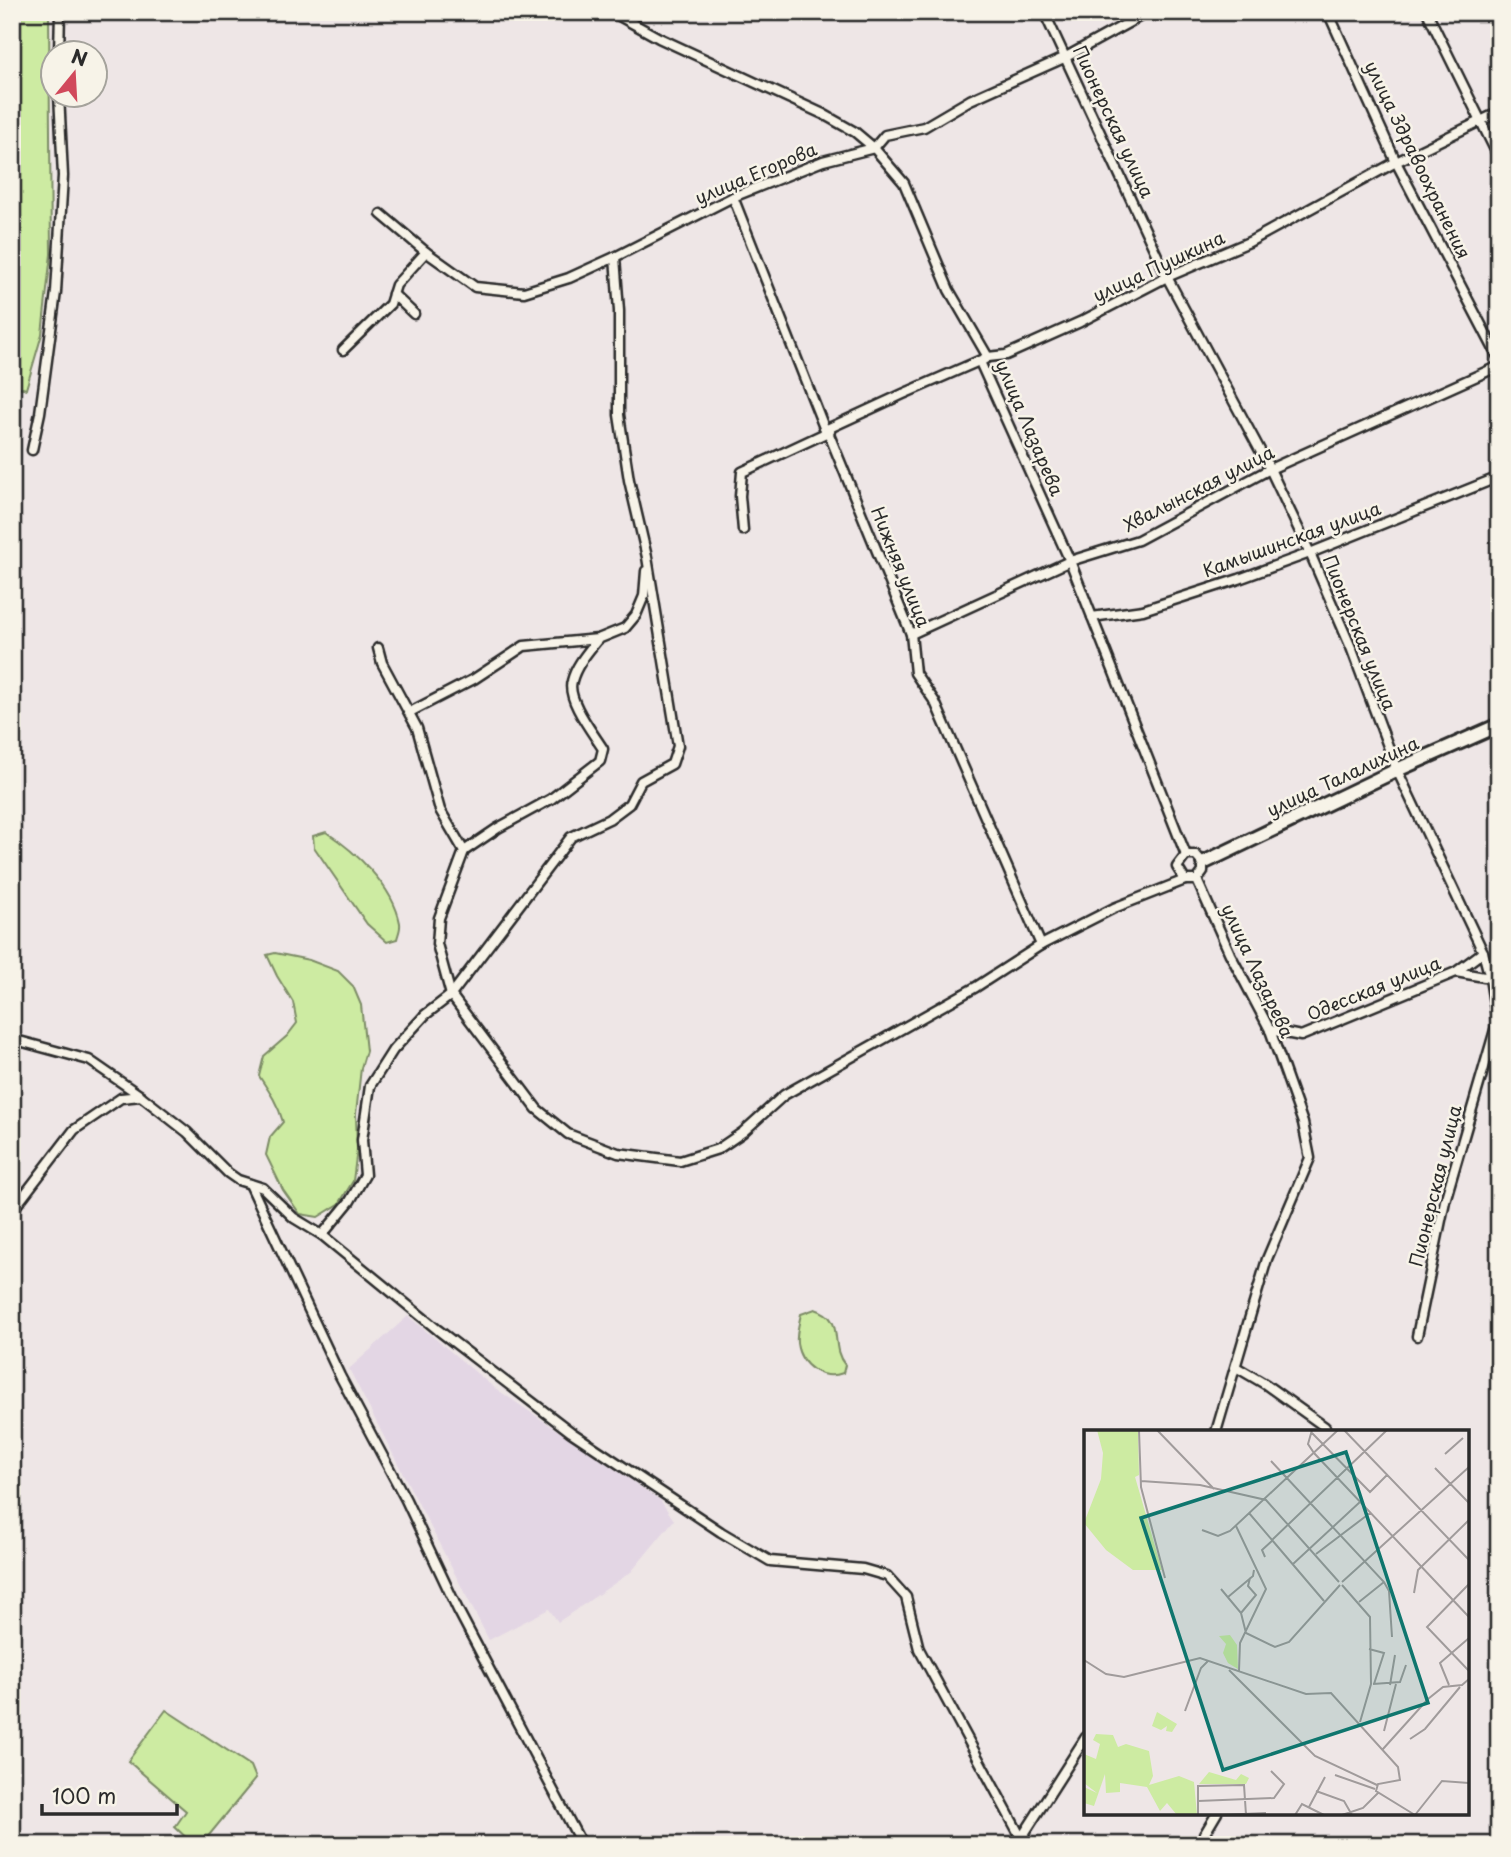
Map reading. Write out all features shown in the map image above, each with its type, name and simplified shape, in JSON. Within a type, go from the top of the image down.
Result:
[{"type":"street","points":[[59,38],[60,12]]},
{"type":"street","name":"улица Лазарева","points":[[612,12],[659,38],[823,114],[855,132],[874,148],[904,183],[948,290],[984,359],[1070,561],[1186,855]]},
{"type":"street","name":"Пионерская улица","points":[[1044,12],[1167,277],[1270,469],[1310,553],[1352,650],[1397,770],[1483,952],[1497,1023],[1446,1201],[1417,1336]]},
{"type":"street","name":"улица Егорова","points":[[381,214],[426,252],[475,287],[524,292],[569,278],[733,197],[822,161],[874,148],[885,135],[923,127],[970,100],[1066,57],[1148,12]]},
{"type":"street","name":"улица Здравоохранения","points":[[1328,12],[1396,162],[1499,359]]},
{"type":"street","points":[[1427,12],[1499,158]]},
{"type":"street","points":[[32,450],[40,413],[56,292],[62,176],[60,108]]},
{"type":"street","name":"улица Пушкина","points":[[743,530],[740,496],[742,472],[903,394],[984,359],[1006,355],[1080,322],[1167,277],[1250,242],[1396,162],[1499,112]]},
{"type":"street","name":"Нижняя улица","points":[[733,197],[826,431],[911,634],[915,673],[935,702],[1041,946]]},
{"type":"street","points":[[342,350],[390,304],[396,285],[426,252]]},
{"type":"street","points":[[322,1234],[349,1201],[365,1175],[362,1140],[370,1086],[393,1050],[425,1015],[451,995],[571,837],[609,819],[629,804],[640,781],[672,764],[678,746],[647,557],[629,480],[619,415],[619,312],[615,257]]},
{"type":"street","points":[[393,294],[414,314]]},
{"type":"street","name":"Хвалынская улица","points":[[911,634],[1070,561],[1138,540],[1270,469],[1499,366]]},
{"type":"street","name":"Камышинская улица","points":[[1093,617],[1143,610],[1310,553],[1499,477]]},
{"type":"street","points":[[411,712],[474,679],[524,646],[598,639],[625,628],[636,615],[644,596],[647,557]]},
{"type":"street","points":[[598,639],[579,664],[570,684],[576,706],[603,749],[600,761],[551,800],[498,828],[464,851],[439,918],[437,944],[451,995],[537,1109],[568,1134],[618,1153],[680,1161],[718,1149],[743,1132],[784,1095],[976,987],[1041,946],[1114,908],[1185,880],[1197,880],[1203,872],[1203,863],[1196,855],[1186,855],[1177,867],[1185,880]]},
{"type":"street","points":[[379,648],[382,663],[417,727],[440,810],[464,851]]},
{"type":"street","name":"улица Талалихина","points":[[1203,863],[1397,770],[1499,725]]},
{"type":"street","name":"улица Лазарева","points":[[1197,880],[1230,954],[1270,1030],[1303,1123],[1310,1158],[1267,1258],[1236,1367]]},
{"type":"street","name":"Одесская улица","points":[[1270,1030],[1301,1036],[1455,972],[1483,952]]},
{"type":"street","points":[[1455,972],[1490,978]]},
{"type":"street","points":[[12,1039],[89,1060],[141,1096],[187,1132],[228,1173],[238,1180],[263,1188],[295,1219],[322,1234],[438,1330],[570,1432],[722,1532],[770,1561],[863,1569],[887,1576],[906,1597],[919,1649],[1023,1841]]},
{"type":"street","points":[[12,1211],[74,1130],[121,1098],[141,1096]]},
{"type":"street","points":[[250,1184],[340,1376],[406,1500],[458,1610],[582,1845]]},
{"type":"street","points":[[1217,1430],[1236,1367],[1265,1384],[1325,1427],[1324,1430]]},
{"type":"street","points":[[1023,1841],[1084,1740]]},
{"type":"street","points":[[1198,1845],[1216,1815]]},
{"type":"shaded area","points":[[408,1316],[492,1386],[660,1500],[674,1520],[631,1572],[558,1622],[549,1609],[489,1640],[349,1369]]},
{"type":"green space","points":[[12,12],[49,12],[49,38],[38,38],[38,108],[50,108],[51,254],[42,334],[26,389],[12,385]]},
{"type":"green space","points":[[326,832],[372,871],[390,896],[400,923],[397,939],[387,942],[367,924],[314,847],[313,836]]},
{"type":"green space","points":[[275,953],[309,960],[338,971],[353,986],[361,1005],[366,1051],[361,1068],[356,1114],[357,1149],[353,1181],[339,1204],[318,1217],[300,1214],[283,1190],[266,1155],[270,1137],[283,1122],[276,1103],[259,1076],[264,1056],[287,1036],[297,1023],[293,1002],[267,955]]},
{"type":"green space","points":[[815,1309],[831,1319],[840,1357],[845,1365],[843,1373],[820,1373],[802,1359],[797,1343],[801,1314]]},
{"type":"green space","points":[[166,1710],[251,1766],[256,1778],[201,1845],[194,1845],[175,1827],[186,1811],[128,1761]]}]
